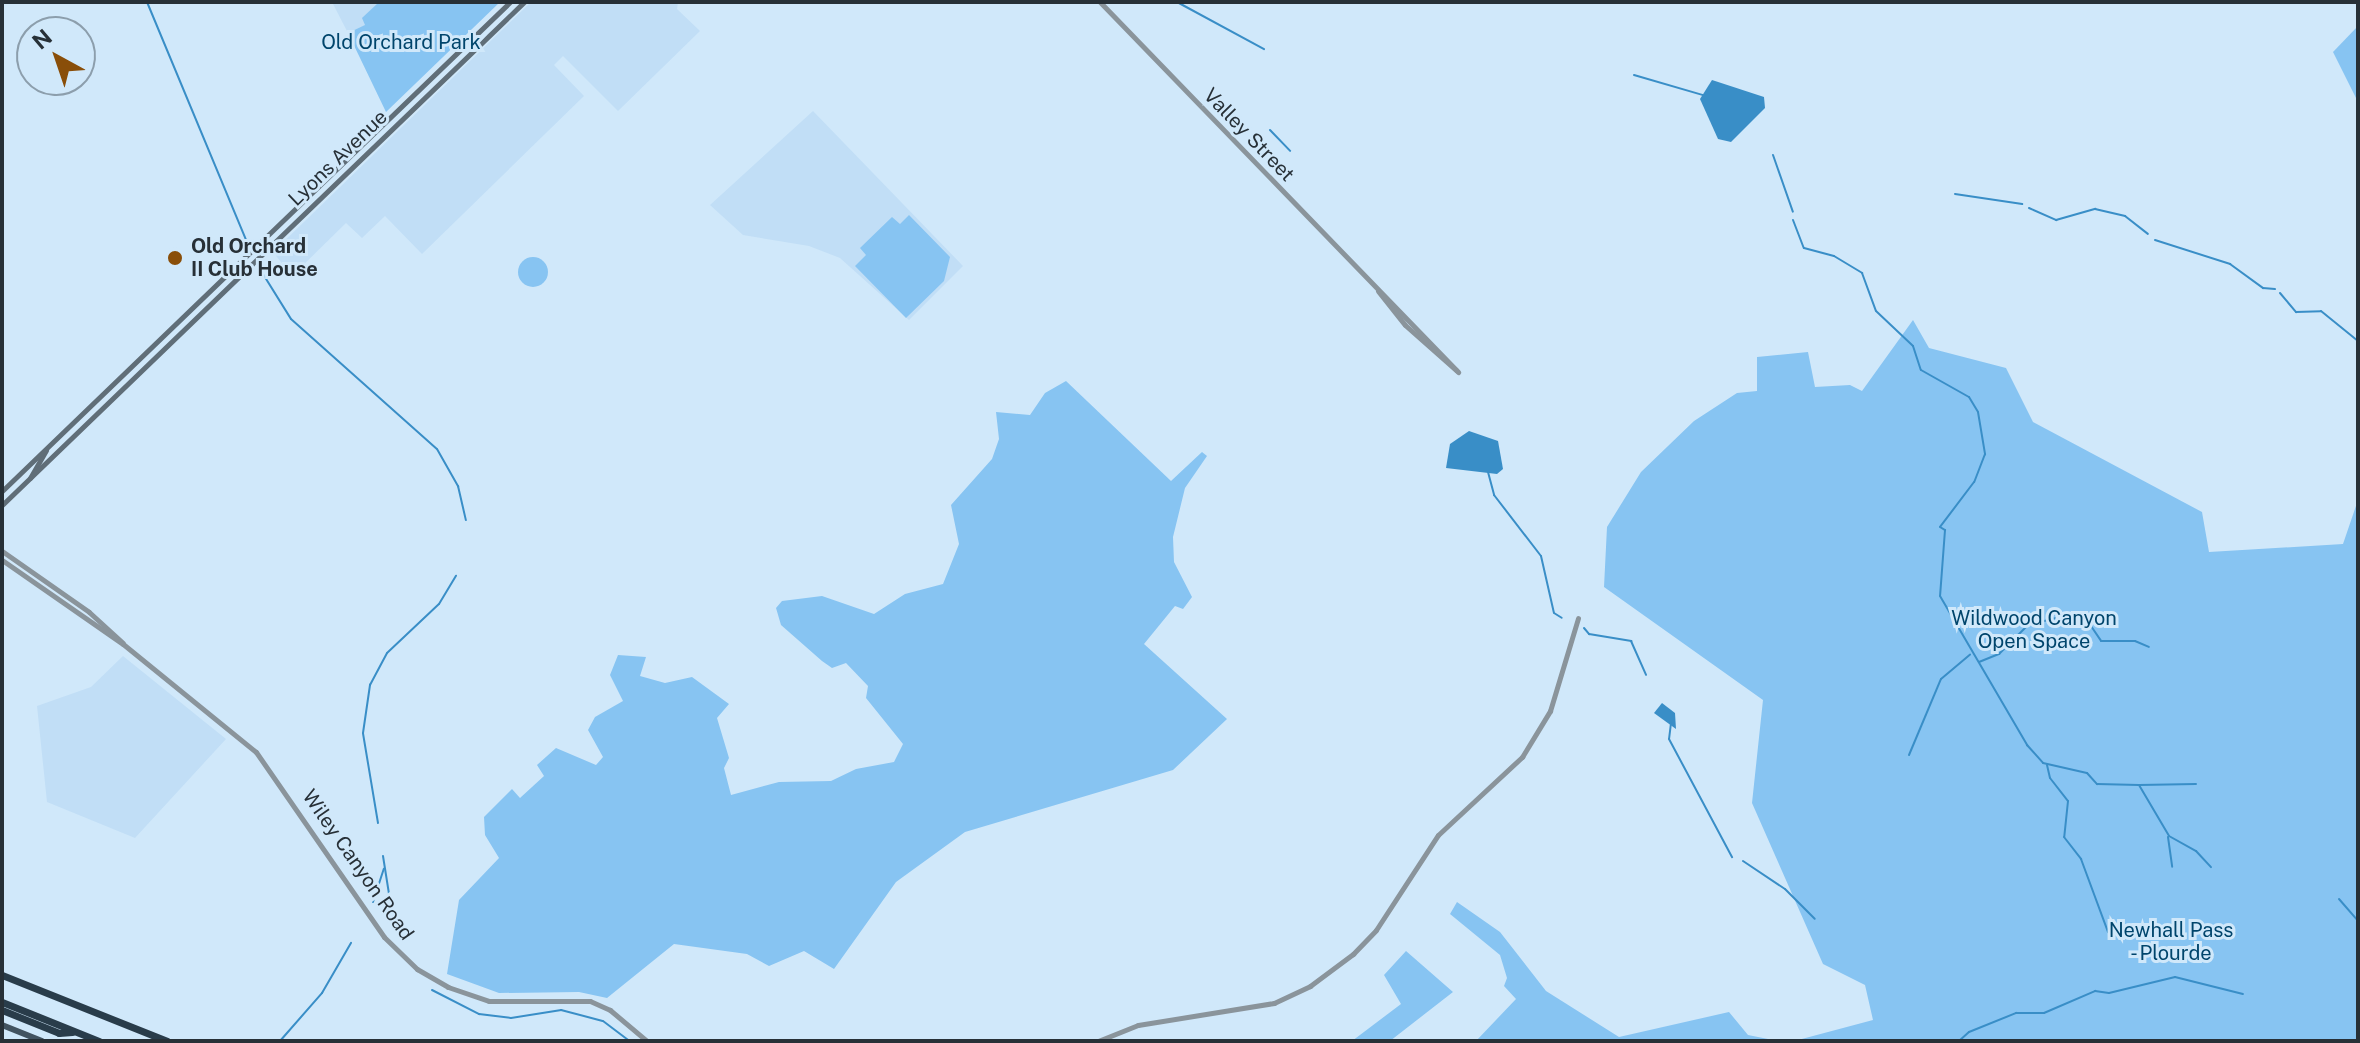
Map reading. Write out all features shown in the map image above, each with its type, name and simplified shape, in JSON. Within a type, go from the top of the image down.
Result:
[{"type":"highway","points":[[2,975],[167,1041]]},
{"type":"highway","points":[[2,1002],[99,1041]]},
{"type":"highway","points":[[2,1010],[59,1033],[76,1032]]},
{"type":"main road","name":"Lyons Avenue","points":[[2,491],[510,2]]},
{"type":"main road","name":"Lyons Avenue","points":[[2,505],[524,2]]},
{"type":"main road","points":[[30,478],[49,446]]},
{"type":"main road","points":[[2,1025],[42,1041]]},
{"type":"street","name":"Valley Street","points":[[1100,2],[1378,290],[1449,359],[1458,372],[1409,329],[1378,290]]},
{"type":"street","name":"Wiley Canyon Road","points":[[2,551],[106,630],[256,752],[384,937],[417,969],[448,987],[489,1001],[590,1001],[610,1010],[647,1041]]},
{"type":"street","name":"Wiley Canyon Road","points":[[2,560],[64,598]]},
{"type":"street","points":[[1098,1041],[1138,1025],[1274,1003],[1310,986],[1353,954],[1438,835],[1522,757],[1550,711],[1578,618]]},
{"type":"shaded area","points":[[332,2],[379,2],[363,18],[366,25],[348,33]]},
{"type":"shaded area","points":[[531,2],[678,2],[677,9],[700,31],[618,111],[563,56],[554,65],[584,96],[422,254],[385,216],[362,238],[346,223],[292,276],[273,252]]},
{"type":"shaded area","points":[[1712,80],[1764,97],[1765,108],[1731,142],[1718,139],[1700,99]]},
{"type":"shaded area","points":[[813,111],[963,266],[909,320],[840,258],[809,246],[743,235],[710,205]]},
{"type":"shaded area","points":[[1469,431],[1498,441],[1503,469],[1497,474],[1446,468],[1450,444]]},
{"type":"shaded area","points":[[123,656],[226,739],[135,838],[47,802],[37,706],[91,687]]},
{"type":"shaded area","points":[[1662,703],[1675,713],[1676,729],[1654,713]]},
{"type":"green space","name":"Old Orchard Park","points":[[379,2],[500,2],[386,112],[348,33],[365,25],[362,18]]},
{"type":"green space","points":[[2358,26],[2358,102],[2333,52]]},
{"type":"green space","points":[[909,215],[950,257],[944,281],[906,318],[855,266],[866,255],[860,248],[892,217],[900,224]]},
{"type":"green space","points":[[533,257],[539,258],[547,266],[547,278],[539,286],[533,287],[527,286],[519,278],[518,272],[519,266],[527,258]]},
{"type":"green space","points":[[1913,320],[1929,348],[2006,368],[2033,422],[2202,512],[2209,552],[2343,544],[2358,500],[2358,1041],[1476,1041],[1516,999],[1504,986],[1507,978],[1500,955],[1450,914],[1457,902],[1500,932],[1546,991],[1619,1037],[1729,1012],[1748,1035],[1768,1039],[1798,1040],[1873,1020],[1865,985],[1823,964],[1752,803],[1763,700],[1604,587],[1607,527],[1641,472],[1694,421],[1737,393],[1757,391],[1757,357],[1808,352],[1815,387],[1850,385],[1862,391]]},
{"type":"green space","points":[[1066,381],[1171,481],[1202,452],[1207,456],[1185,488],[1173,537],[1174,562],[1192,597],[1183,609],[1175,606],[1144,644],[1227,719],[1173,770],[965,832],[896,882],[834,969],[804,951],[769,966],[747,954],[674,944],[607,998],[579,992],[499,993],[447,974],[459,900],[499,858],[485,835],[484,817],[512,789],[520,798],[544,776],[537,765],[556,748],[596,765],[603,757],[588,730],[595,717],[623,701],[610,675],[618,655],[646,657],[640,676],[665,683],[692,677],[729,704],[717,718],[729,758],[724,768],[731,795],[779,782],[831,781],[856,769],[894,762],[903,744],[866,698],[868,686],[846,663],[832,668],[822,661],[781,625],[776,608],[782,601],[822,596],[874,614],[905,594],[943,584],[959,544],[951,505],[992,459],[999,439],[996,412],[1030,415],[1045,393]]},
{"type":"green space","points":[[1406,951],[1453,992],[1390,1041],[1352,1041],[1401,1004],[1384,975]]},
{"type":"waterway","points":[[147,2],[246,240]]},
{"type":"waterway","points":[[1177,2],[1264,49]]},
{"type":"waterway","points":[[1634,75],[1703,95]]},
{"type":"waterway","points":[[1270,130],[1290,151]]},
{"type":"waterway","points":[[1773,155],[1793,212]]},
{"type":"waterway","points":[[1955,194],[2022,204]]},
{"type":"waterway","points":[[2029,208],[2056,220],[2095,209],[2125,216],[2148,234]]},
{"type":"waterway","points":[[1793,220],[1804,248],[1834,256],[1862,273],[1876,311],[1913,346],[1921,370],[1969,397],[1978,412],[1985,454],[1974,482],[1940,527],[1945,530],[1940,596],[2027,745],[2043,763],[2087,773],[2097,784],[2139,785],[2169,836],[2196,851],[2211,867]]},
{"type":"waterway","points":[[2155,240],[2230,264],[2263,288],[2275,289]]},
{"type":"waterway","points":[[258,266],[291,319],[437,449],[458,486],[466,520]]},
{"type":"waterway","points":[[2280,293],[2296,312],[2321,311],[2358,341]]},
{"type":"waterway","points":[[1488,472],[1494,495],[1541,556],[1554,613],[1562,618]]},
{"type":"waterway","points":[[378,823],[363,733],[370,685],[387,653],[439,604],[456,576]]},
{"type":"waterway","points":[[1979,662],[1999,654],[2028,625],[2064,616],[2091,626],[2101,641],[2135,641],[2149,647]]},
{"type":"waterway","points":[[1584,628],[1589,634],[1631,641],[1646,675]]},
{"type":"waterway","points":[[1909,755],[1941,679],[1970,655]]},
{"type":"waterway","points":[[1671,723],[1669,739],[1732,857]]},
{"type":"waterway","points":[[2047,765],[2050,778],[2068,801],[2064,837],[2081,859],[2108,932]]},
{"type":"waterway","points":[[2139,785],[2196,784]]},
{"type":"waterway","points":[[2168,837],[2172,867]]},
{"type":"waterway","points":[[383,856],[395,932]]},
{"type":"waterway","points":[[1743,861],[1785,889],[1815,919]]},
{"type":"waterway","points":[[373,902],[384,869]]},
{"type":"waterway","points":[[2339,899],[2358,921]]},
{"type":"waterway","points":[[280,1041],[322,993],[351,943]]},
{"type":"waterway","points":[[2357,987],[2358,974]]},
{"type":"waterway","points":[[1959,1041],[1969,1032],[2016,1013],[2044,1013],[2095,991],[2109,993],[2175,977],[2243,994]]},
{"type":"waterway","points":[[432,990],[479,1014],[511,1018],[561,1010],[603,1021],[630,1041]]},
{"type":"place","name":"Old Orchard II Club House","points":[[175,258]]},
{"type":"park label","name":"Wildwood Canyon Open Space","points":[[2034,630]]},
{"type":"park label","name":"Newhall Pass - Plourde","points":[[2171,942]]}]
